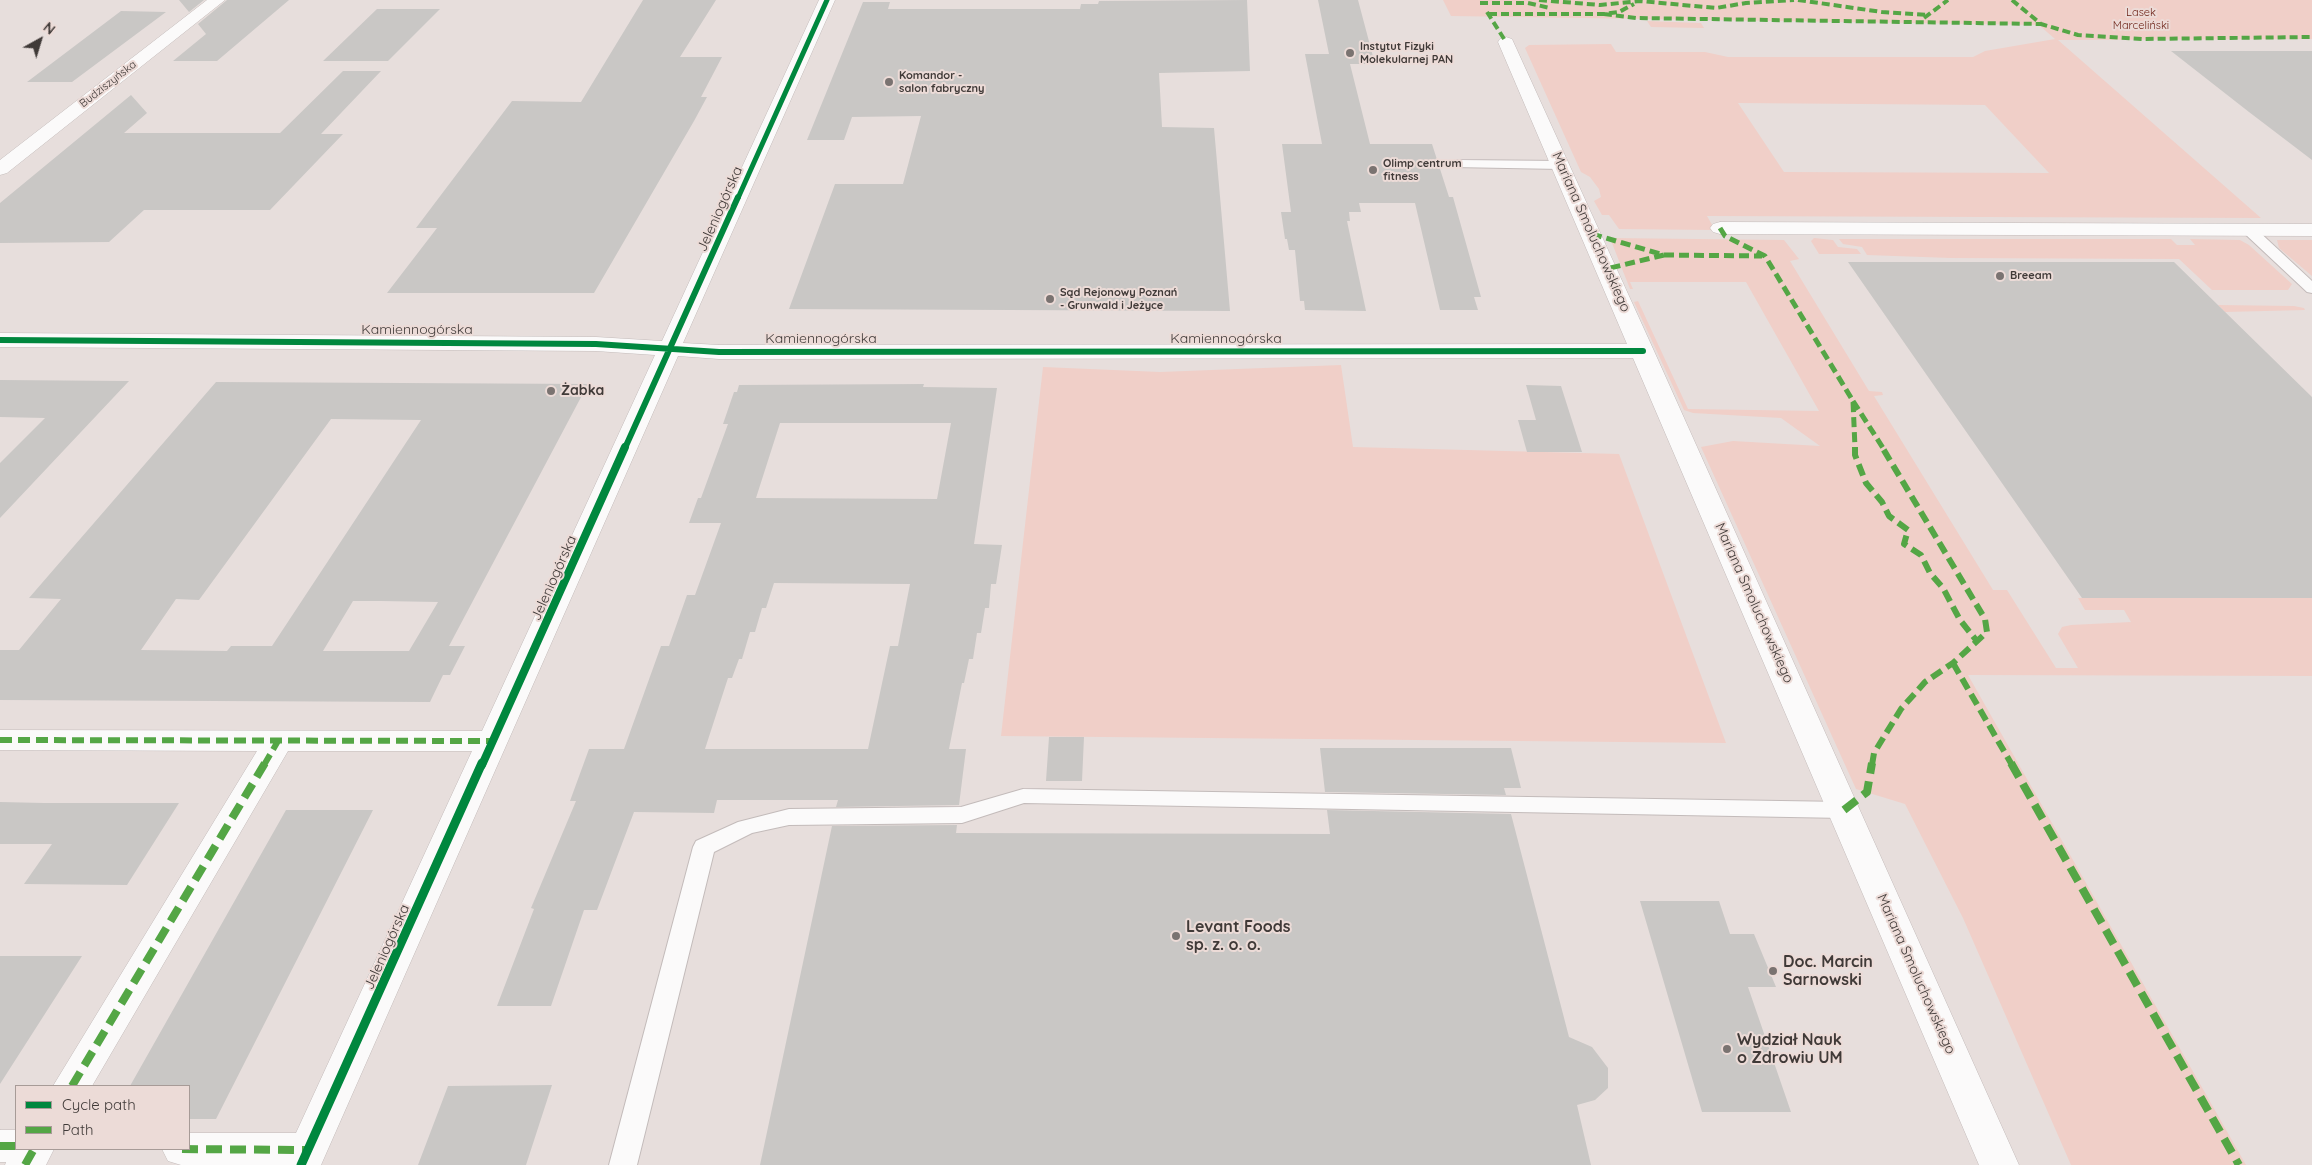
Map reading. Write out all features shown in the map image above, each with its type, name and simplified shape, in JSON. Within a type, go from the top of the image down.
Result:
[{"type":"street","name":"Budziszyńska","points":[[0,169],[217,0]]},
{"type":"street","name":"Jeleniogórska","points":[[190,1150],[305,1157],[827,0]]},
{"type":"street","name":"Mariana Smoluchowskiego","points":[[1506,42],[1999,1165]]},
{"type":"street","points":[[1720,228],[2312,230]]},
{"type":"street","name":"Kamiennogórska","points":[[0,340],[596,344],[719,352],[1643,351]]},
{"type":"street","points":[[0,740],[493,741]]},
{"type":"street","points":[[73,1085],[278,741]]},
{"type":"street","points":[[0,1146],[15,1146]]},
{"type":"street","points":[[25,1165],[33,1150]]},
{"type":"lane","points":[[1458,164],[1561,165]]},
{"type":"lane","points":[[2249,230],[2312,289]]},
{"type":"lane","points":[[623,1165],[704,847],[746,827],[789,817],[962,815],[1023,796],[1844,810]]},
{"type":"green space","name":"Lasek Marceliński","points":[[1443,0],[2312,0],[2312,39],[2058,40],[2261,218],[1707,216],[1715,230],[1619,229],[1609,215],[1602,215],[1594,201],[1601,197],[1599,189],[1590,177],[1581,172],[1525,48],[1529,45],[1611,44],[1616,52],[1705,52],[1728,57],[1973,57],[1985,51],[2055,39],[2039,25],[1451,16]],"holes":[[[1738,103],[1985,105],[2049,173],[1784,172]]]},
{"type":"green space","points":[[1647,21],[1701,23],[1704,28],[1651,27]]},
{"type":"green space","points":[[1610,238],[1784,240],[1799,259],[1790,261],[1869,391],[1882,392],[1883,395],[1874,396],[1993,590],[2007,590],[2056,668],[2078,668],[2058,634],[2062,627],[2131,622],[2124,610],[2085,610],[2078,598],[2312,598],[2312,676],[1968,675],[2246,1165],[2071,1165],[1963,918],[1905,804],[1856,789],[1701,447],[1733,441],[1820,446],[1781,418],[1693,413],[1684,410],[1634,302],[1638,301],[1688,409],[1819,411],[1746,282],[1630,282],[1633,289],[1630,289]]},
{"type":"green space","points":[[1814,238],[1833,240],[1838,247],[1857,249],[1861,254],[1819,254],[1811,241]]},
{"type":"green space","points":[[1839,239],[2171,239],[2177,245],[2195,245],[2190,239],[2240,240],[2249,245],[2292,284],[2288,290],[2212,290],[2179,259],[1951,258],[1867,255],[1862,247],[1843,244]]},
{"type":"green space","points":[[2277,240],[2312,240],[2312,276],[2279,248]]},
{"type":"green space","points":[[2218,305],[2294,306],[2304,308],[2305,310],[2225,312]]},
{"type":"green space","points":[[1341,365],[1353,447],[1619,454],[1726,743],[1001,736],[1043,367],[1160,372]]},
{"type":"building","points":[[179,0],[204,0],[189,12]]},
{"type":"building","points":[[227,0],[289,0],[217,61],[173,61],[206,34],[198,24]]},
{"type":"building","points":[[643,0],[716,0],[680,57],[722,57],[701,97],[707,97],[694,121],[594,293],[387,293],[437,228],[416,228],[512,101],[581,102]]},
{"type":"building","points":[[1247,0],[1250,71],[1159,73],[1162,127],[1214,128],[1230,311],[789,309],[835,184],[903,184],[921,116],[852,117],[844,140],[807,140],[863,2],[890,2],[888,9],[1080,9],[1081,4],[1098,4],[1099,1]]},
{"type":"building","points":[[1318,0],[1358,0],[1375,64],[1350,64],[1370,144],[1432,144],[1449,197],[1453,197],[1481,297],[1474,297],[1478,310],[1440,310],[1415,203],[1359,203],[1361,212],[1349,212],[1350,221],[1347,221],[1366,311],[1305,310],[1304,301],[1300,301],[1295,250],[1289,250],[1287,239],[1285,239],[1281,212],[1291,212],[1282,144],[1322,144],[1305,54],[1329,54]]},
{"type":"building","points":[[377,9],[440,9],[388,61],[323,61]]},
{"type":"building","points":[[121,11],[166,12],[72,82],[27,82]]},
{"type":"building","points":[[2171,51],[2312,51],[2312,160],[2249,112]]},
{"type":"building","points":[[343,71],[381,71],[321,134],[343,134],[270,210],[144,210],[109,242],[0,243],[0,203],[131,95],[147,113],[124,133],[280,133]]},
{"type":"building","points":[[1848,262],[2174,262],[2312,397],[2312,598],[2082,598]]},
{"type":"building","points":[[0,380],[129,381],[0,518],[0,463],[45,418],[0,417]]},
{"type":"building","points":[[216,382],[588,384],[449,646],[465,646],[450,675],[443,675],[430,702],[0,700],[0,650],[19,650],[61,599],[29,598]],"holes":[[[331,419],[421,420],[272,646],[231,646],[227,651],[141,650],[176,599],[199,600]],[[353,601],[381,601],[438,602],[409,651],[323,651]]]},
{"type":"building","points":[[924,384],[923,387],[997,388],[974,544],[1002,545],[996,584],[991,584],[989,608],[985,608],[981,633],[977,633],[973,659],[969,659],[964,683],[962,683],[949,749],[966,749],[959,805],[836,807],[838,800],[717,800],[714,813],[634,812],[597,910],[584,910],[551,1006],[497,1006],[534,909],[531,908],[576,801],[570,801],[589,749],[624,749],[661,646],[669,646],[687,595],[695,595],[721,523],[689,523],[698,498],[701,498],[728,424],[723,424],[734,392],[737,392],[739,385]],"holes":[[[780,423],[951,423],[937,499],[756,498]],[[774,583],[910,584],[898,646],[890,646],[868,749],[705,749],[728,678],[732,678],[739,659],[742,659],[750,632],[755,632],[762,608],[766,608]]]},
{"type":"building","points":[[1526,385],[1561,386],[1582,452],[1527,452],[1518,420],[1536,420]]},
{"type":"building","points":[[1049,737],[1084,737],[1082,781],[1046,781]]},
{"type":"building","points":[[1320,748],[1511,748],[1521,788],[1504,788],[1506,795],[1325,792]]},
{"type":"building","points":[[0,802],[179,803],[127,885],[24,884],[52,844],[0,844]]},
{"type":"building","points":[[286,810],[373,810],[216,1119],[190,1119],[190,1085],[131,1085]]},
{"type":"building","name":"Levant Foods sp. z. o. o.","points":[[1327,810],[1511,814],[1569,1037],[1592,1047],[1608,1068],[1608,1088],[1595,1100],[1577,1105],[1591,1165],[760,1165],[832,826],[957,825],[956,833],[1330,834]]},
{"type":"building","name":"Wydział Nauk o Zdrowiu UM","points":[[1640,901],[1719,901],[1730,934],[1754,934],[1776,987],[1748,987],[1791,1112],[1702,1112]]},
{"type":"building","points":[[0,956],[82,956],[0,1084]]},
{"type":"building","points":[[552,1085],[526,1165],[418,1165],[448,1086]]},
{"type":"marked path","points":[[1539,0],[1600,5],[1640,1],[1716,8],[1746,3],[1794,0]]},
{"type":"marked path","points":[[1798,0],[1882,12],[1927,15]]},
{"type":"marked path","points":[[1924,18],[1948,0]]},
{"type":"marked path","points":[[2012,0],[2041,24],[2078,35],[2142,39],[2312,37]]},
{"type":"marked path","points":[[1480,3],[1528,3],[1550,8]]},
{"type":"marked path","points":[[1489,14],[1604,14],[1619,12],[1634,4]]},
{"type":"marked path","points":[[1487,12],[1506,42]]},
{"type":"marked path","points":[[1604,14],[1636,18],[2041,24]]},
{"type":"marked path","points":[[1720,228],[1725,236],[1765,256],[1853,401],[1855,455],[1866,483],[1882,502],[1889,516],[1908,530],[1904,544],[1921,555],[1930,573],[1943,588],[1960,620],[1976,640]]},
{"type":"marked path","points":[[1592,234],[1664,255],[1606,269]]},
{"type":"marked path","points":[[1664,255],[1762,256]]},
{"type":"marked path","points":[[1844,810],[1867,792],[1874,753],[1901,709],[1925,682],[1953,663],[1987,632],[1985,619],[1908,488],[1853,401]]},
{"type":"marked path","points":[[1953,663],[2076,874],[2144,1000],[2239,1165]]},
{"type":"marked path","points":[[0,740],[493,741]]},
{"type":"marked path","points":[[73,1085],[278,741]]},
{"type":"marked path","points":[[0,1146],[15,1146]]},
{"type":"marked path","points":[[190,1149],[308,1150]]},
{"type":"marked path","points":[[25,1165],[33,1150]]},
{"type":"cycle path","points":[[301,1165],[827,0]]},
{"type":"cycle path","points":[[0,340],[596,344],[719,352],[1643,351]]},
{"type":"place","name":"Instytut Fizyki Molekularnej PAN","points":[[1350,53]]},
{"type":"place","name":"Komandor - salon fabryczny","points":[[889,82]]},
{"type":"place","name":"Olimp centrum fitness","points":[[1373,170]]},
{"type":"place","name":"Breeam","points":[[2000,276]]},
{"type":"place","name":"Sąd Rejonowy Poznań - Grunwald i Jeżyce","points":[[1050,299]]},
{"type":"place","name":"Żabka","points":[[551,391]]},
{"type":"place","name":"Levant Foods sp. z. o. o.","points":[[1176,936]]},
{"type":"place","name":"Doc. Marcin Sarnowski","points":[[1773,971]]},
{"type":"place","name":"Wydział Nauk o Zdrowiu UM","points":[[1727,1049]]}]
